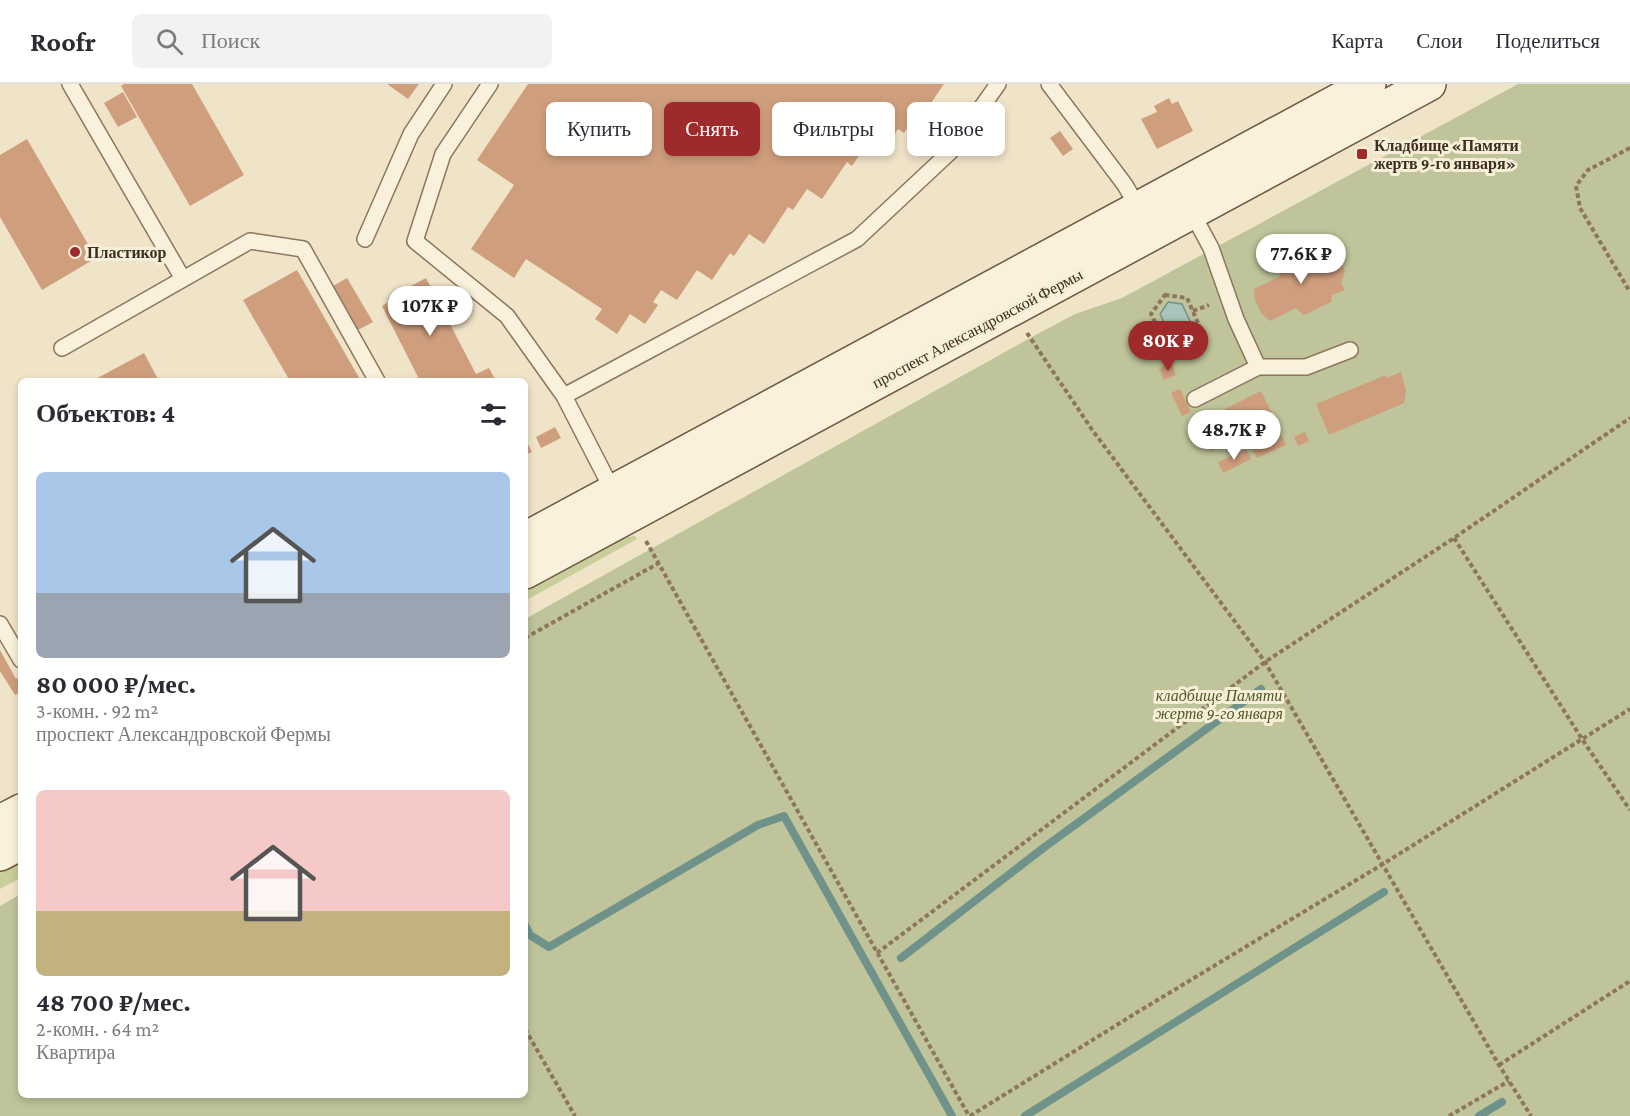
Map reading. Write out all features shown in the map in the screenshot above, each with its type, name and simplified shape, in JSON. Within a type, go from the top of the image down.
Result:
[{"type":"main road","name":"проспект Александровской Фермы","points":[[528,570],[629,516],[1145,221],[1430,84]]},
{"type":"main road","name":"проспект Александровской Фермы","points":[[1185,200],[1366,85]]},
{"type":"main road","name":"проспект Александровской Фермы","points":[[528,538],[629,516]]},
{"type":"main road","points":[[0,822],[18,813]]},
{"type":"main road","points":[[0,854],[18,845]]},
{"type":"lane","points":[[70,84],[183,279]]},
{"type":"lane","points":[[365,239],[411,134],[444,84]]},
{"type":"lane","points":[[490,84],[443,154],[415,241],[507,316],[564,396],[629,516]]},
{"type":"lane","points":[[564,396],[856,239],[950,152],[998,84]]},
{"type":"lane","points":[[1049,84],[1125,185],[1145,221]]},
{"type":"lane","points":[[1185,200],[1211,248],[1236,319],[1258,367]]},
{"type":"lane","points":[[62,348],[250,242],[303,249],[375,378]]},
{"type":"lane","points":[[1195,399],[1258,367],[1306,367],[1350,350]]},
{"type":"lane","points":[[0,624],[18,655]]},
{"type":"path","points":[[1630,148],[1588,170],[1576,186],[1580,208],[1630,292]]},
{"type":"path","points":[[1165,295],[1187,298],[1193,311],[1198,323],[1185,342],[1163,338],[1151,314],[1165,295]]},
{"type":"path","points":[[1030,338],[1093,431],[1265,662],[1499,1065],[1531,1116]]},
{"type":"path","points":[[877,953],[1265,662],[1454,538],[1630,418]]},
{"type":"path","points":[[629,516],[658,563],[969,1116],[1136,1012],[1383,864],[1630,709]]},
{"type":"path","points":[[1454,538],[1630,810]]},
{"type":"path","points":[[528,636],[658,563]]},
{"type":"path","points":[[1499,1065],[1630,981]]},
{"type":"path","points":[[528,1034],[575,1116]]},
{"type":"path","points":[[1449,1116],[1509,1081]]},
{"type":"green space","name":"кладбище Памяти жертв 9-го января","points":[[1518,84],[1630,84],[1630,1116],[0,1116],[0,906],[18,896],[18,1098],[528,1098],[528,617],[1030,338],[1075,314],[1122,298]]},
{"type":"green space","points":[[635,536],[637,539],[528,599],[528,588],[622,538]]},
{"type":"green space","points":[[18,864],[18,880],[0,889],[0,873]]},
{"type":"water","points":[[1168,302],[1182,304],[1190,321],[1182,333],[1168,331],[1160,314]]},
{"type":"building","points":[[124,84],[192,84],[244,175],[190,206],[121,86]]},
{"type":"building","points":[[387,84],[419,84],[408,99]]},
{"type":"building","points":[[528,84],[944,84],[932,102],[907,102],[907,128],[904,133],[898,129],[895,134],[895,102],[772,102],[772,156],[859,156],[852,166],[847,162],[822,199],[807,189],[793,210],[788,207],[764,244],[749,234],[734,256],[730,253],[712,280],[697,270],[677,300],[661,290],[653,302],[658,305],[645,324],[630,314],[617,334],[595,319],[602,309],[526,259],[514,278],[471,249],[514,185],[477,160]]},
{"type":"building","points":[[123,92],[137,117],[118,127],[104,103]]},
{"type":"building","points":[[1169,98],[1172,104],[1178,101],[1193,131],[1157,149],[1141,119],[1157,112],[1154,106]]},
{"type":"building","points":[[1060,131],[1073,149],[1063,156],[1050,138]]},
{"type":"building","points":[[27,139],[96,258],[42,290],[0,217],[0,155]]},
{"type":"building","points":[[1321,246],[1326,253],[1339,259],[1345,271],[1341,283],[1345,290],[1332,295],[1331,302],[1304,315],[1296,308],[1270,321],[1262,314],[1255,300],[1254,289],[1280,276],[1280,263],[1305,250],[1310,252]]},
{"type":"building","points":[[297,270],[359,378],[288,378],[243,300]]},
{"type":"building","points":[[347,278],[373,322],[358,330],[333,286]]},
{"type":"building","points":[[426,278],[476,374],[489,368],[494,378],[418,378],[382,306],[390,301],[388,298]]},
{"type":"building","points":[[144,353],[157,378],[98,378]]},
{"type":"building","points":[[1171,363],[1176,375],[1164,380],[1159,369]]},
{"type":"building","points":[[1401,372],[1406,390],[1404,403],[1329,435],[1316,404],[1386,375],[1387,378]]},
{"type":"building","points":[[1180,389],[1191,412],[1182,416],[1171,393]]},
{"type":"building","points":[[1261,391],[1275,420],[1211,451],[1199,426],[1227,413],[1225,409]]},
{"type":"building","points":[[555,427],[561,438],[541,448],[536,437]]},
{"type":"building","points":[[1305,432],[1309,441],[1298,446],[1294,437]]},
{"type":"building","points":[[1282,436],[1286,445],[1257,458],[1252,449]]},
{"type":"building","points":[[1246,449],[1251,459],[1223,473],[1218,462]]},
{"type":"building","points":[[0,650],[16,679],[18,678],[18,694],[15,695],[0,671]]},
{"type":"waterway","points":[[901,958],[1042,849],[1261,689]]},
{"type":"waterway","points":[[528,931],[530,935],[549,947],[758,825],[784,816],[952,1116]]},
{"type":"waterway","points":[[1025,1116],[1384,892]]},
{"type":"waterway","points":[[1479,1116],[1502,1102]]},
{"type":"place","name":"Кладбище «Памяти жертв 9-го января»","points":[[1362,154]]},
{"type":"place","name":"Пластикор","points":[[75,252]]}]
